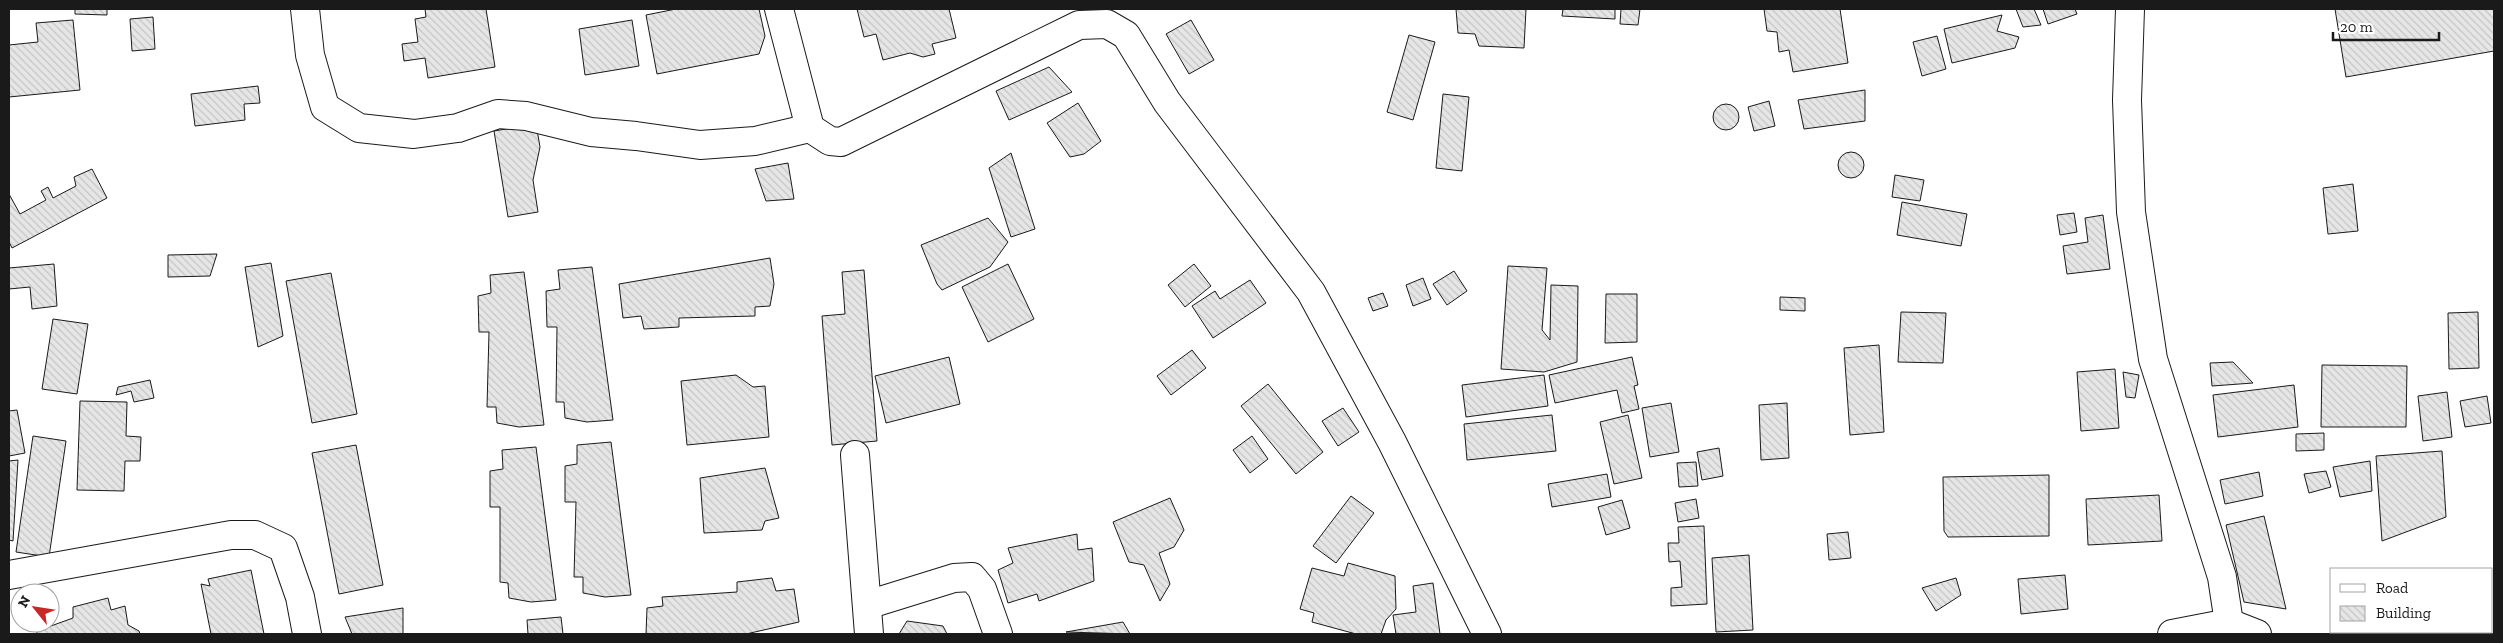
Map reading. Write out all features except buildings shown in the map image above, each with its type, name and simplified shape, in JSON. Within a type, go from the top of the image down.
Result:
[{"type":"street","points":[[306,9],[310,55],[325,107],[359,128],[414,134],[458,128],[498,114],[526,116],[591,132],[636,136],[700,146],[755,140],[810,128]]},
{"type":"street","points":[[779,9],[810,128],[830,141],[841,142],[1079,25],[1107,24],[1126,35],[1167,102],[1311,292],[1392,442],[1487,634]]},
{"type":"street","points":[[2130,9],[2127,100],[2131,212],[2153,359],[2222,577],[2228,629]]},
{"type":"street","points":[[855,455],[869,634]]},
{"type":"street","points":[[9,575],[183,542],[231,535],[255,535],[283,548],[300,597],[307,634]]},
{"type":"street","points":[[867,605],[954,578],[972,577],[982,590],[998,634]]},
{"type":"street","points":[[2172,634],[2228,629],[2256,634]]}]
